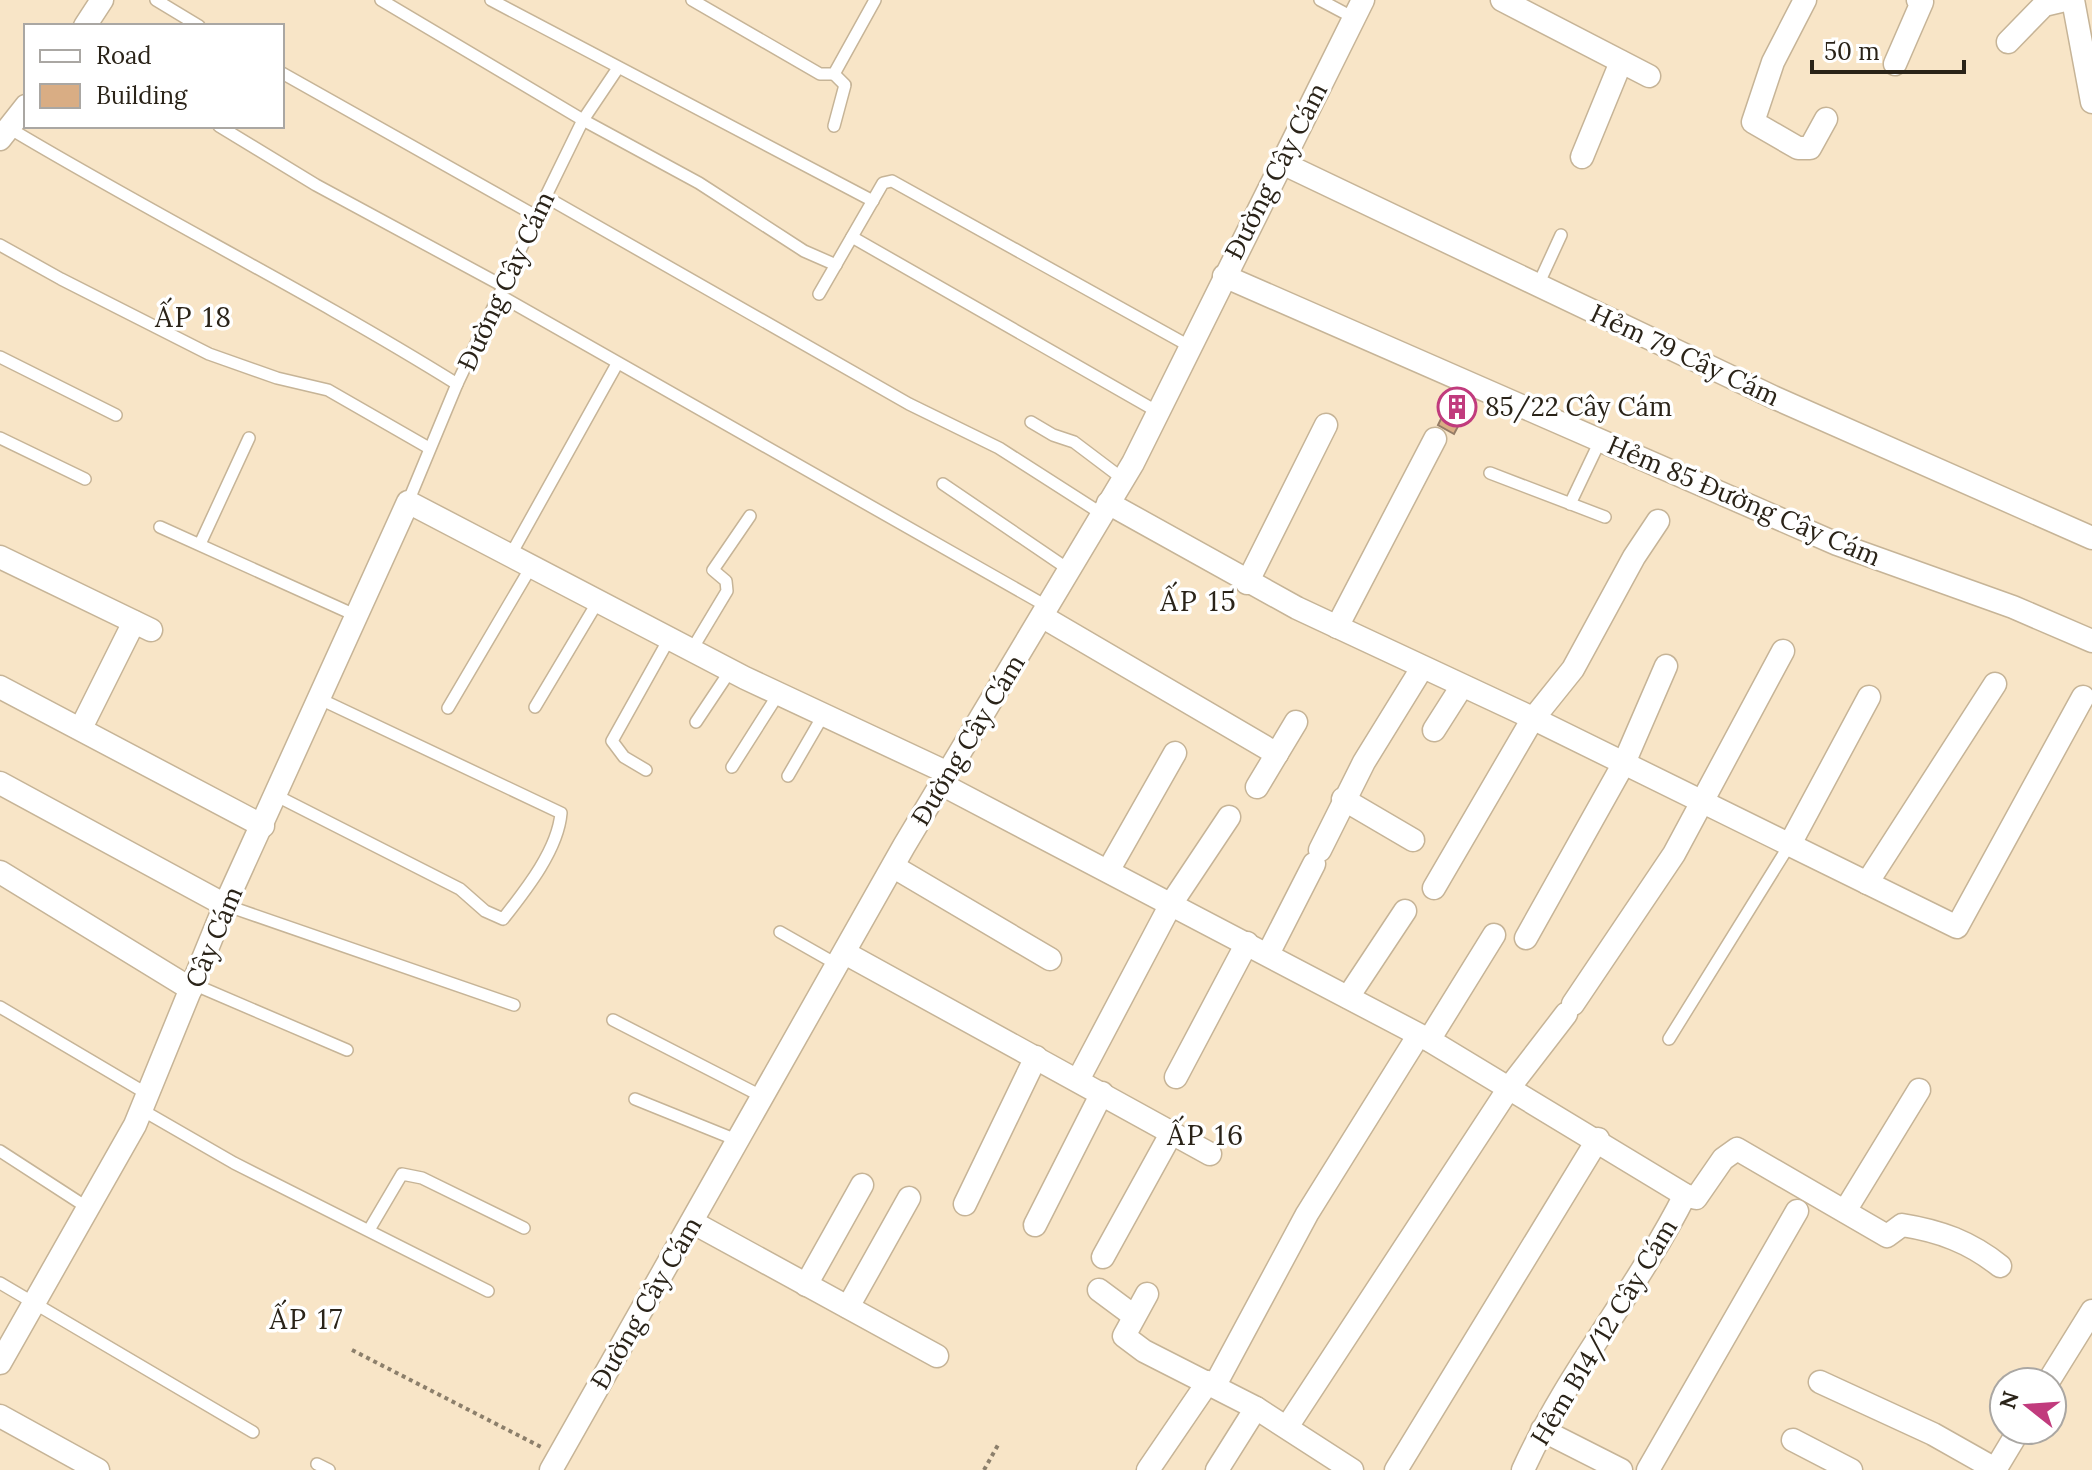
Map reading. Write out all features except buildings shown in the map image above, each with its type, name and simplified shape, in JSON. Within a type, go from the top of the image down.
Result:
[{"type":"street","points":[[86,24],[102,0]]},
{"type":"street","points":[[1502,0],[1649,76]]},
{"type":"street","points":[[1805,0],[1773,62],[1753,122],[1798,148],[1810,148],[1826,119]]},
{"type":"street","points":[[1895,64],[1917,18],[1922,2],[1918,0]]},
{"type":"street","points":[[2008,42],[2044,5],[2065,0]]},
{"type":"street","points":[[2073,0],[2092,102]]},
{"type":"street","name":"Đường Cây Cám","points":[[555,1463],[894,867],[1123,479],[1359,9]]},
{"type":"street","points":[[1582,157],[1621,62]]},
{"type":"street","points":[[4,133],[24,108]]},
{"type":"street","name":"Hẻm 79 Cây Cám","points":[[1282,163],[1773,397],[2092,538]]},
{"type":"street","name":"Hẻm 85 Đường Cây Cám","points":[[1224,276],[1837,544],[2013,607],[2092,641]]},
{"type":"street","points":[[1247,583],[1326,425]]},
{"type":"street","points":[[1337,627],[1435,439]]},
{"type":"street","points":[[408,502],[730,671],[825,713],[1108,871],[1423,1038],[1598,1139],[1685,1195],[1696,1198],[1723,1159],[1737,1149],[1887,1236],[1902,1225],[1933,1230],[1976,1247],[2000,1266]]},
{"type":"street","name":"Cây Cám","points":[[2,1356],[36,1301],[145,1103],[225,905],[408,502]]},
{"type":"street","points":[[1105,509],[1180,541],[1247,583],[1700,799],[1957,927],[2083,697]]},
{"type":"street","points":[[1434,888],[1532,720],[1573,669],[1634,557],[1658,521]]},
{"type":"street","points":[[0,557],[142,626],[81,728]]},
{"type":"street","points":[[1046,612],[1277,754]]},
{"type":"street","points":[[1287,1427],[1509,1088],[1570,1009],[1674,854],[1700,799],[1783,651]]},
{"type":"street","points":[[1526,938],[1624,763],[1666,666]]},
{"type":"street","points":[[1268,954],[1343,799],[1422,668]]},
{"type":"street","points":[[1867,883],[1995,684]]},
{"type":"street","points":[[1434,730],[1462,686]]},
{"type":"street","points":[[0,687],[263,826]]},
{"type":"street","points":[[1790,844],[1869,697]]},
{"type":"street","points":[[1257,787],[1296,722]]},
{"type":"street","points":[[1108,871],[1175,753]]},
{"type":"street","points":[[0,783],[225,905]]},
{"type":"street","points":[[1343,799],[1413,840]]},
{"type":"street","points":[[1078,1080],[1171,904],[1229,817]]},
{"type":"street","points":[[894,867],[1050,959]]},
{"type":"street","points":[[0,872],[192,987]]},
{"type":"street","points":[[1348,997],[1405,911]]},
{"type":"street","points":[[1148,1470],[1212,1384],[1307,1214],[1494,935]]},
{"type":"street","points":[[1176,1077],[1247,943]]},
{"type":"street","points":[[842,959],[1036,1057],[1210,1154]]},
{"type":"street","points":[[965,1204],[1036,1057]]},
{"type":"street","points":[[1845,1211],[1919,1090]]},
{"type":"street","points":[[1035,1225],[1102,1093]]},
{"type":"street","points":[[1103,1257],[1172,1132]]},
{"type":"street","points":[[1396,1470],[1598,1139]]},
{"type":"street","points":[[806,1285],[862,1185]]},
{"type":"street","name":"Hẻm B14/12 Cây Cám","points":[[1523,1470],[1542,1430],[1618,1311],[1685,1195]]},
{"type":"street","points":[[848,1307],[909,1198]]},
{"type":"street","points":[[1648,1470],[1797,1211]]},
{"type":"street","points":[[692,1222],[937,1356]]},
{"type":"street","points":[[1099,1290],[1134,1316]]},
{"type":"street","points":[[1147,1294],[1124,1336],[1144,1351],[1256,1408],[1352,1470]]},
{"type":"street","points":[[2061,1366],[2086,1336],[2092,1311]]},
{"type":"street","points":[[1820,1382],[1933,1434],[1995,1470],[2009,1446]]},
{"type":"street","points":[[1217,1470],[1256,1408]]},
{"type":"street","points":[[0,1416],[98,1470]]},
{"type":"street","points":[[1542,1430],[1621,1470]]},
{"type":"street","points":[[1793,1440],[1851,1470]]},
{"type":"lane","points":[[156,0],[196,24]]},
{"type":"lane","points":[[381,0],[583,120],[699,183],[804,251],[836,265]]},
{"type":"lane","points":[[491,0],[873,201]]},
{"type":"lane","points":[[692,0],[820,74],[834,74],[845,85],[834,126]]},
{"type":"lane","points":[[834,74],[875,0]]},
{"type":"lane","points":[[1320,0],[1359,9]]},
{"type":"lane","name":"Đường Cây Cám","points":[[408,502],[457,384],[536,216],[583,120],[618,68]]},
{"type":"lane","points":[[284,74],[536,216]]},
{"type":"lane","points":[[222,128],[501,291],[617,364],[1046,612]]},
{"type":"lane","points":[[4,133],[384,338],[457,384]]},
{"type":"lane","points":[[819,294],[888,181],[913,190],[1191,347]]},
{"type":"lane","points":[[546,197],[909,404],[999,448],[1105,509]]},
{"type":"lane","points":[[1538,285],[1561,235]]},
{"type":"lane","points":[[852,237],[1158,412]]},
{"type":"lane","points":[[0,245],[209,354],[277,378],[328,390],[429,448]]},
{"type":"lane","points":[[0,357],[116,415]]},
{"type":"lane","points":[[510,556],[617,364]]},
{"type":"lane","points":[[1031,422],[1053,435],[1074,442],[1123,479]]},
{"type":"lane","points":[[0,438],[85,479]]},
{"type":"lane","points":[[200,544],[249,438]]},
{"type":"lane","points":[[1570,504],[1600,441]]},
{"type":"lane","points":[[1490,473],[1605,517]]},
{"type":"lane","points":[[943,484],[1068,569]]},
{"type":"lane","points":[[691,651],[727,591],[726,581],[713,570],[750,516]]},
{"type":"lane","points":[[160,527],[357,616]]},
{"type":"lane","points":[[448,708],[531,567]]},
{"type":"lane","points":[[535,707],[597,603]]},
{"type":"lane","points":[[646,770],[624,757],[612,741],[669,639]]},
{"type":"lane","points":[[696,722],[730,671]]},
{"type":"lane","points":[[732,767],[779,693]]},
{"type":"lane","points":[[277,796],[460,889],[485,911],[503,919],[521,896],[559,829],[561,813],[320,699]]},
{"type":"lane","points":[[788,776],[825,713]]},
{"type":"lane","points":[[1669,1039],[1790,844]]},
{"type":"lane","points":[[225,905],[514,1005]]},
{"type":"lane","points":[[780,932],[842,959]]},
{"type":"lane","points":[[192,987],[347,1050]]},
{"type":"lane","points":[[0,1007],[234,1163],[488,1291]]},
{"type":"lane","points":[[613,1020],[764,1097]]},
{"type":"lane","points":[[635,1099],[739,1141]]},
{"type":"lane","points":[[0,1151],[88,1208]]},
{"type":"lane","points":[[369,1230],[402,1174],[422,1178],[524,1228]]},
{"type":"lane","points":[[0,1283],[36,1301],[253,1432]]},
{"type":"lane","points":[[317,1464],[329,1470]]},
{"type":"path","points":[[352,1350],[555,1463]]},
{"type":"path","points":[[984,1470],[998,1445]]},
{"type":"place","name":"85/22 Cây Cám","points":[[1457,407]]},
{"type":"district","name":"ẤP 18","points":[[194,317]]},
{"type":"district","name":"ẤP 15","points":[[1199,601]]},
{"type":"district","name":"ẤP 16","points":[[1206,1135]]},
{"type":"district","name":"ẤP 17","points":[[307,1319]]}]
